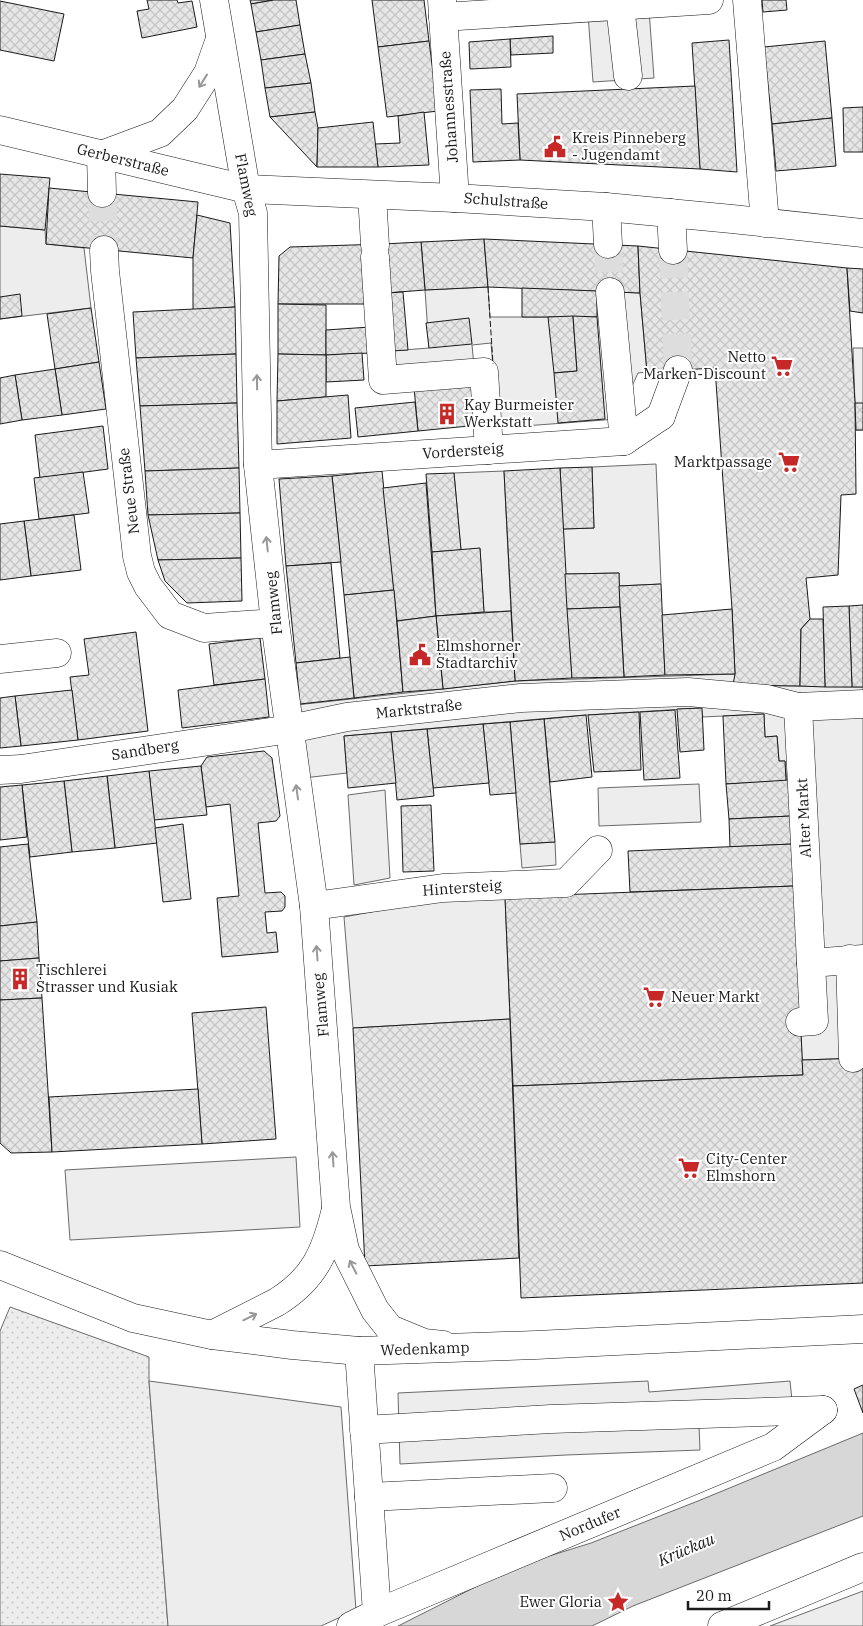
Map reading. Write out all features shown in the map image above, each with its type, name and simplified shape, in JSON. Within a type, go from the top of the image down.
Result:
[{"type":"street","name":"Flamweg","points":[[214,0],[246,189],[253,212],[258,465],[275,623],[314,906],[336,1207],[345,1250],[375,1310],[390,1329],[424,1343],[467,1348]]},
{"type":"street","name":"Johannesstraße","points":[[455,198],[442,8],[570,4],[620,6],[709,0]]},
{"type":"street","points":[[747,0],[765,223]]},
{"type":"street","points":[[620,6],[628,76]]},
{"type":"street","points":[[102,193],[101,155],[160,133],[185,109],[208,73],[221,36]]},
{"type":"street","name":"Gerberstraße","points":[[0,130],[246,189]]},
{"type":"street","name":"Schulstraße","points":[[246,189],[606,207],[863,234]]},
{"type":"street","points":[[372,195],[383,380],[484,372],[489,450]]},
{"type":"street","points":[[606,207],[608,244]]},
{"type":"street","points":[[671,213],[672,250]]},
{"type":"street","name":"Neue Straße","points":[[104,250],[104,271],[120,415],[137,556],[141,572],[148,586],[170,616],[204,628],[275,623]]},
{"type":"street","points":[[610,292],[624,440]]},
{"type":"street","name":"Vordersteig","points":[[258,465],[624,440],[661,416],[668,371]]},
{"type":"street","points":[[0,659],[58,653]]},
{"type":"street","name":"Marktstraße","points":[[290,729],[347,717],[521,698],[550,708],[688,692],[767,699],[793,696]]},
{"type":"street","points":[[793,696],[863,704]]},
{"type":"street","name":"Alter Markt","points":[[793,696],[803,930],[814,1021],[800,1022]]},
{"type":"street","name":"Sandberg","points":[[0,770],[21,769],[290,729]]},
{"type":"street","name":"Hintersteig","points":[[314,906],[443,888],[566,883],[598,850]]},
{"type":"street","points":[[807,971],[857,959],[853,1058]]},
{"type":"street","name":"Flamweg","points":[[212,1335],[287,1296],[310,1274],[324,1250],[336,1207]]},
{"type":"street","name":"Wedenkamp","points":[[0,1265],[133,1318],[212,1335],[359,1351],[467,1348],[863,1329]]},
{"type":"street","points":[[359,1351],[369,1497],[364,1580],[377,1613]]},
{"type":"street","name":"Nordufer","points":[[351,1626],[377,1613],[773,1447],[823,1410],[551,1419],[364,1430]]},
{"type":"street","points":[[369,1497],[553,1488]]},
{"type":"street","points":[[722,1626],[863,1567]]},
{"type":"shaded area","points":[[649,10],[654,78],[593,82],[588,14]]},
{"type":"shaded area","points":[[0,226],[45,230],[46,244],[84,248],[91,308],[0,319]]},
{"type":"shaded area","points":[[488,287],[490,317],[597,317],[597,291],[640,293],[647,372],[638,373],[617,419],[498,428],[491,343],[472,345],[474,366],[393,373],[391,351],[429,348],[425,290]]},
{"type":"shaded area","points":[[853,348],[863,348],[863,430],[856,430]]},
{"type":"shaded area","points":[[656,464],[661,584],[619,586],[619,573],[565,574],[563,529],[594,528],[592,467]]},
{"type":"shaded area","points":[[504,471],[511,611],[484,612],[480,549],[461,550],[454,473]]},
{"type":"shaded area","points":[[735,674],[734,685],[863,687],[863,1058],[802,1060],[793,844],[785,761],[779,761],[777,736],[765,737],[764,714],[703,717],[701,708],[586,715],[344,736],[347,773],[295,779],[287,706],[515,681]]},
{"type":"shaded area","points":[[699,784],[701,822],[599,826],[598,788]]},
{"type":"shaded area","points":[[385,790],[390,878],[354,885],[348,795]]},
{"type":"shaded area","points":[[555,842],[556,865],[522,868],[520,844]]},
{"type":"shaded area","points":[[505,897],[510,1019],[353,1028],[344,917],[441,899]]},
{"type":"shaded area","points":[[296,1157],[300,1227],[70,1240],[65,1170]]},
{"type":"shaded area","points":[[10,1307],[149,1357],[149,1381],[168,1626],[0,1626],[0,1331]]},
{"type":"shaded area","points":[[149,1381],[341,1407],[356,1610],[321,1626],[168,1626]]},
{"type":"shaded area","points":[[648,1381],[649,1392],[790,1381],[793,1410],[699,1426],[700,1450],[400,1464],[398,1393]]},
{"type":"shaded area","points":[[863,1591],[863,1626],[770,1626]]},
{"type":"water","name":"Krückau","points":[[863,1433],[863,1516],[633,1606],[592,1626],[398,1626],[517,1566],[591,1543]]},
{"type":"building","points":[[147,0],[177,0],[178,3],[192,1],[197,27],[142,38],[137,11],[149,9]]},
{"type":"building","points":[[250,0],[274,0],[251,4]]},
{"type":"building","points":[[274,0],[296,0],[300,25],[256,32],[251,4]]},
{"type":"building","points":[[372,0],[424,0],[429,41],[378,47]]},
{"type":"building","points":[[762,0],[786,0],[787,10],[763,12]]},
{"type":"building","points":[[0,1],[64,14],[54,61],[0,50]]},
{"type":"building","points":[[300,25],[305,54],[261,60],[256,32]]},
{"type":"building","points":[[553,36],[553,53],[511,55],[510,39]]},
{"type":"building","points":[[510,39],[511,67],[470,69],[469,42]]},
{"type":"building","points":[[729,40],[737,172],[700,169],[692,43]]},
{"type":"building","points":[[429,41],[438,111],[387,117],[378,47]]},
{"type":"building","points":[[825,41],[832,118],[772,124],[764,47]]},
{"type":"building","points":[[305,54],[311,83],[265,88],[261,60]]},
{"type":"building","points":[[311,83],[315,112],[270,117],[265,88]]},
{"type":"building","points":[[695,86],[700,169],[520,160],[517,94]]},
{"type":"building","points":[[501,89],[502,124],[518,123],[520,160],[473,162],[470,90]]},
{"type":"building","points":[[863,107],[863,152],[844,152],[843,108]]},
{"type":"building","points":[[315,112],[318,128],[317,167],[270,117]]},
{"type":"building","points":[[424,112],[429,165],[378,167],[375,144],[400,143],[398,116]]},
{"type":"building","points":[[832,118],[836,166],[776,171],[772,124]]},
{"type":"building","points":[[373,122],[378,167],[317,167],[318,128]]},
{"type":"building","points":[[0,174],[50,178],[45,230],[0,226]]},
{"type":"building","points":[[49,188],[198,202],[193,258],[46,244]]},
{"type":"building","points":[[197,215],[230,223],[235,307],[193,310],[193,258]]},
{"type":"building","points":[[484,239],[488,287],[425,290],[421,242]]},
{"type":"building","points":[[484,239],[638,246],[640,293],[488,287]]},
{"type":"building","points":[[421,242],[425,290],[386,293],[383,244]]},
{"type":"building","points":[[383,244],[370,304],[278,304],[279,256],[290,247]]},
{"type":"building","name":"Marktpassage","points":[[638,246],[847,268],[855,403],[856,494],[841,495],[838,575],[806,578],[810,619],[801,629],[800,686],[733,685],[735,674],[732,609],[715,368],[647,372]]},
{"type":"building","points":[[847,268],[863,269],[863,313],[850,311]]},
{"type":"building","points":[[522,288],[597,291],[597,317],[522,317]]},
{"type":"building","points":[[403,292],[408,350],[391,351],[386,293]]},
{"type":"building","points":[[20,294],[22,316],[0,319],[0,297]]},
{"type":"building","points":[[278,304],[326,305],[326,355],[278,354]]},
{"type":"building","points":[[235,307],[236,354],[136,358],[133,312]]},
{"type":"building","points":[[91,308],[99,362],[55,369],[47,314]]},
{"type":"building","points":[[573,316],[577,371],[554,373],[548,317]]},
{"type":"building","points":[[573,316],[597,317],[605,419],[558,423],[554,373],[577,371]]},
{"type":"building","points":[[469,318],[472,344],[429,348],[426,323]]},
{"type":"building","points":[[370,327],[371,353],[326,355],[326,330]]},
{"type":"building","points":[[362,353],[364,380],[326,382],[326,355]]},
{"type":"building","points":[[236,354],[237,403],[140,406],[136,358]]},
{"type":"building","points":[[278,354],[326,355],[326,397],[277,401]]},
{"type":"building","points":[[99,362],[106,409],[62,415],[55,369]]},
{"type":"building","points":[[55,369],[62,415],[22,420],[15,375]]},
{"type":"building","points":[[15,375],[22,420],[0,424],[0,378]]},
{"type":"building","name":"Kay Burmeister Werkstatt","points":[[474,381],[479,425],[418,431],[414,387]]},
{"type":"building","points":[[348,395],[351,438],[277,444],[277,401]]},
{"type":"building","points":[[415,402],[418,431],[358,437],[355,408]]},
{"type":"building","points":[[237,403],[239,468],[145,471],[140,406]]},
{"type":"building","points":[[855,403],[863,403],[863,430],[856,430]]},
{"type":"building","points":[[103,426],[108,469],[40,478],[35,435]]},
{"type":"building","points":[[592,467],[594,528],[563,529],[560,468]]},
{"type":"building","points":[[239,468],[240,513],[148,515],[145,471]]},
{"type":"building","points":[[560,468],[572,678],[515,681],[504,471]]},
{"type":"building","points":[[382,471],[394,590],[344,595],[332,476]]},
{"type":"building","points":[[83,472],[89,513],[39,519],[34,478]]},
{"type":"building","points":[[454,473],[461,550],[432,552],[426,474]]},
{"type":"building","points":[[332,476],[341,562],[286,566],[279,479]]},
{"type":"building","points":[[426,483],[436,616],[397,621],[383,488]]},
{"type":"building","points":[[240,513],[241,558],[158,560],[148,515]]},
{"type":"building","points":[[74,515],[81,570],[31,576],[24,521]]},
{"type":"building","points":[[24,521],[31,576],[0,580],[0,524]]},
{"type":"building","points":[[480,548],[484,612],[436,616],[432,552]]},
{"type":"building","points":[[241,558],[242,601],[187,603],[165,581],[158,560]]},
{"type":"building","points":[[331,563],[340,658],[296,663],[286,566]]},
{"type":"building","points":[[619,573],[620,607],[567,609],[565,574]]},
{"type":"building","points":[[661,584],[665,675],[624,677],[619,586]]},
{"type":"building","points":[[394,590],[403,692],[354,698],[344,595]]},
{"type":"building","points":[[863,605],[863,687],[852,687],[849,606]]},
{"type":"building","points":[[849,606],[852,687],[825,687],[823,607]]},
{"type":"building","points":[[620,607],[624,677],[572,678],[567,609]]},
{"type":"building","points":[[732,609],[735,674],[665,675],[662,615]]},
{"type":"building","points":[[511,611],[515,681],[443,689],[436,616]]},
{"type":"building","name":"Elmshorner Stadtarchiv","points":[[436,616],[443,689],[403,692],[397,621]]},
{"type":"building","points":[[810,619],[823,619],[825,687],[800,686],[801,629]]},
{"type":"building","points":[[136,632],[148,731],[78,740],[70,677],[89,675],[84,639]]},
{"type":"building","points":[[260,638],[265,679],[214,685],[209,644]]},
{"type":"building","points":[[350,657],[354,698],[300,704],[296,663]]},
{"type":"building","points":[[265,679],[269,717],[182,728],[178,690]]},
{"type":"building","points":[[72,690],[78,740],[21,746],[15,696]]},
{"type":"building","points":[[15,696],[21,746],[0,748],[0,698]]},
{"type":"building","points":[[702,708],[704,750],[680,752],[677,709]]},
{"type":"building","points":[[675,710],[680,778],[644,780],[640,712]]},
{"type":"building","points":[[639,712],[641,770],[594,772],[588,715]]},
{"type":"building","points":[[764,714],[765,737],[777,736],[779,761],[785,761],[786,781],[726,784],[723,716]]},
{"type":"building","points":[[586,715],[592,777],[550,782],[544,719]]},
{"type":"building","points":[[544,719],[555,842],[520,844],[510,722]]},
{"type":"building","points":[[510,722],[516,793],[490,795],[483,724]]},
{"type":"building","points":[[483,724],[489,783],[433,788],[427,729]]},
{"type":"building","points":[[427,729],[434,796],[397,800],[391,732]]},
{"type":"building","points":[[391,732],[396,783],[348,788],[344,736]]},
{"type":"building","points":[[264,751],[272,758],[280,816],[276,821],[258,823],[265,893],[281,892],[285,896],[285,907],[282,911],[265,912],[267,933],[276,932],[278,952],[222,957],[217,898],[239,896],[230,804],[206,807],[201,766],[207,757]]},
{"type":"building","points":[[201,766],[207,815],[154,820],[149,771]]},
{"type":"building","points":[[149,771],[157,843],[115,848],[107,776]]},
{"type":"building","points":[[107,776],[115,848],[72,852],[64,781]]},
{"type":"building","points":[[789,780],[791,816],[729,819],[726,784]]},
{"type":"building","points":[[64,781],[72,852],[30,857],[22,785]]},
{"type":"building","points":[[22,785],[27,837],[0,840],[0,787]]},
{"type":"building","points":[[431,805],[434,871],[403,872],[401,806]]},
{"type":"building","points":[[791,816],[793,844],[730,847],[729,819]]},
{"type":"building","points":[[183,824],[191,899],[163,902],[155,828]]},
{"type":"building","points":[[28,844],[37,922],[0,926],[0,847]]},
{"type":"building","points":[[793,844],[794,886],[630,892],[628,851]]},
{"type":"building","name":"Neuer Markt","points":[[794,886],[803,1075],[513,1086],[505,897]]},
{"type":"building","points":[[37,922],[39,958],[0,961],[0,926]]},
{"type":"building","name":"Tischlerei Strasser und Kusiak","points":[[39,958],[42,998],[0,1000],[0,961]]},
{"type":"building","points":[[42,998],[52,1152],[11,1153],[0,1143],[0,1000]]},
{"type":"building","points":[[266,1007],[276,1139],[202,1144],[192,1013]]},
{"type":"building","points":[[510,1019],[519,1258],[365,1266],[353,1028]]},
{"type":"building","name":"City-Center Elmshorn","points":[[863,1058],[863,1283],[521,1298],[513,1086],[803,1075],[802,1060]]},
{"type":"building","points":[[198,1089],[202,1144],[52,1152],[49,1097]]},
{"type":"building","points":[[863,1385],[863,1413],[854,1389]]},
{"type":"tunnel","points":[[102,193],[104,250]]},
{"type":"tunnel","points":[[608,244],[610,292]]},
{"type":"tunnel","points":[[673,250],[678,370]]},
{"type":"fence","points":[[488,287],[493,364]]},
{"type":"place","name":"Kreis Pinneberg - Jugendamt","points":[[555,147]]},
{"type":"place","name":"Netto Marken-Discount","points":[[782,366]]},
{"type":"place","name":"Kay Burmeister Werkstatt","points":[[447,414]]},
{"type":"place","name":"Marktpassage","points":[[789,462]]},
{"type":"place","name":"Elmshorner Stadtarchiv","points":[[420,655]]},
{"type":"place","name":"Tischlerei Strasser und Kusiak","points":[[20,979]]},
{"type":"place","name":"Neuer Markt","points":[[654,997]]},
{"type":"place","name":"City-Center Elmshorn","points":[[689,1168]]},
{"type":"place","name":"Ewer Gloria","points":[[618,1602]]}]
